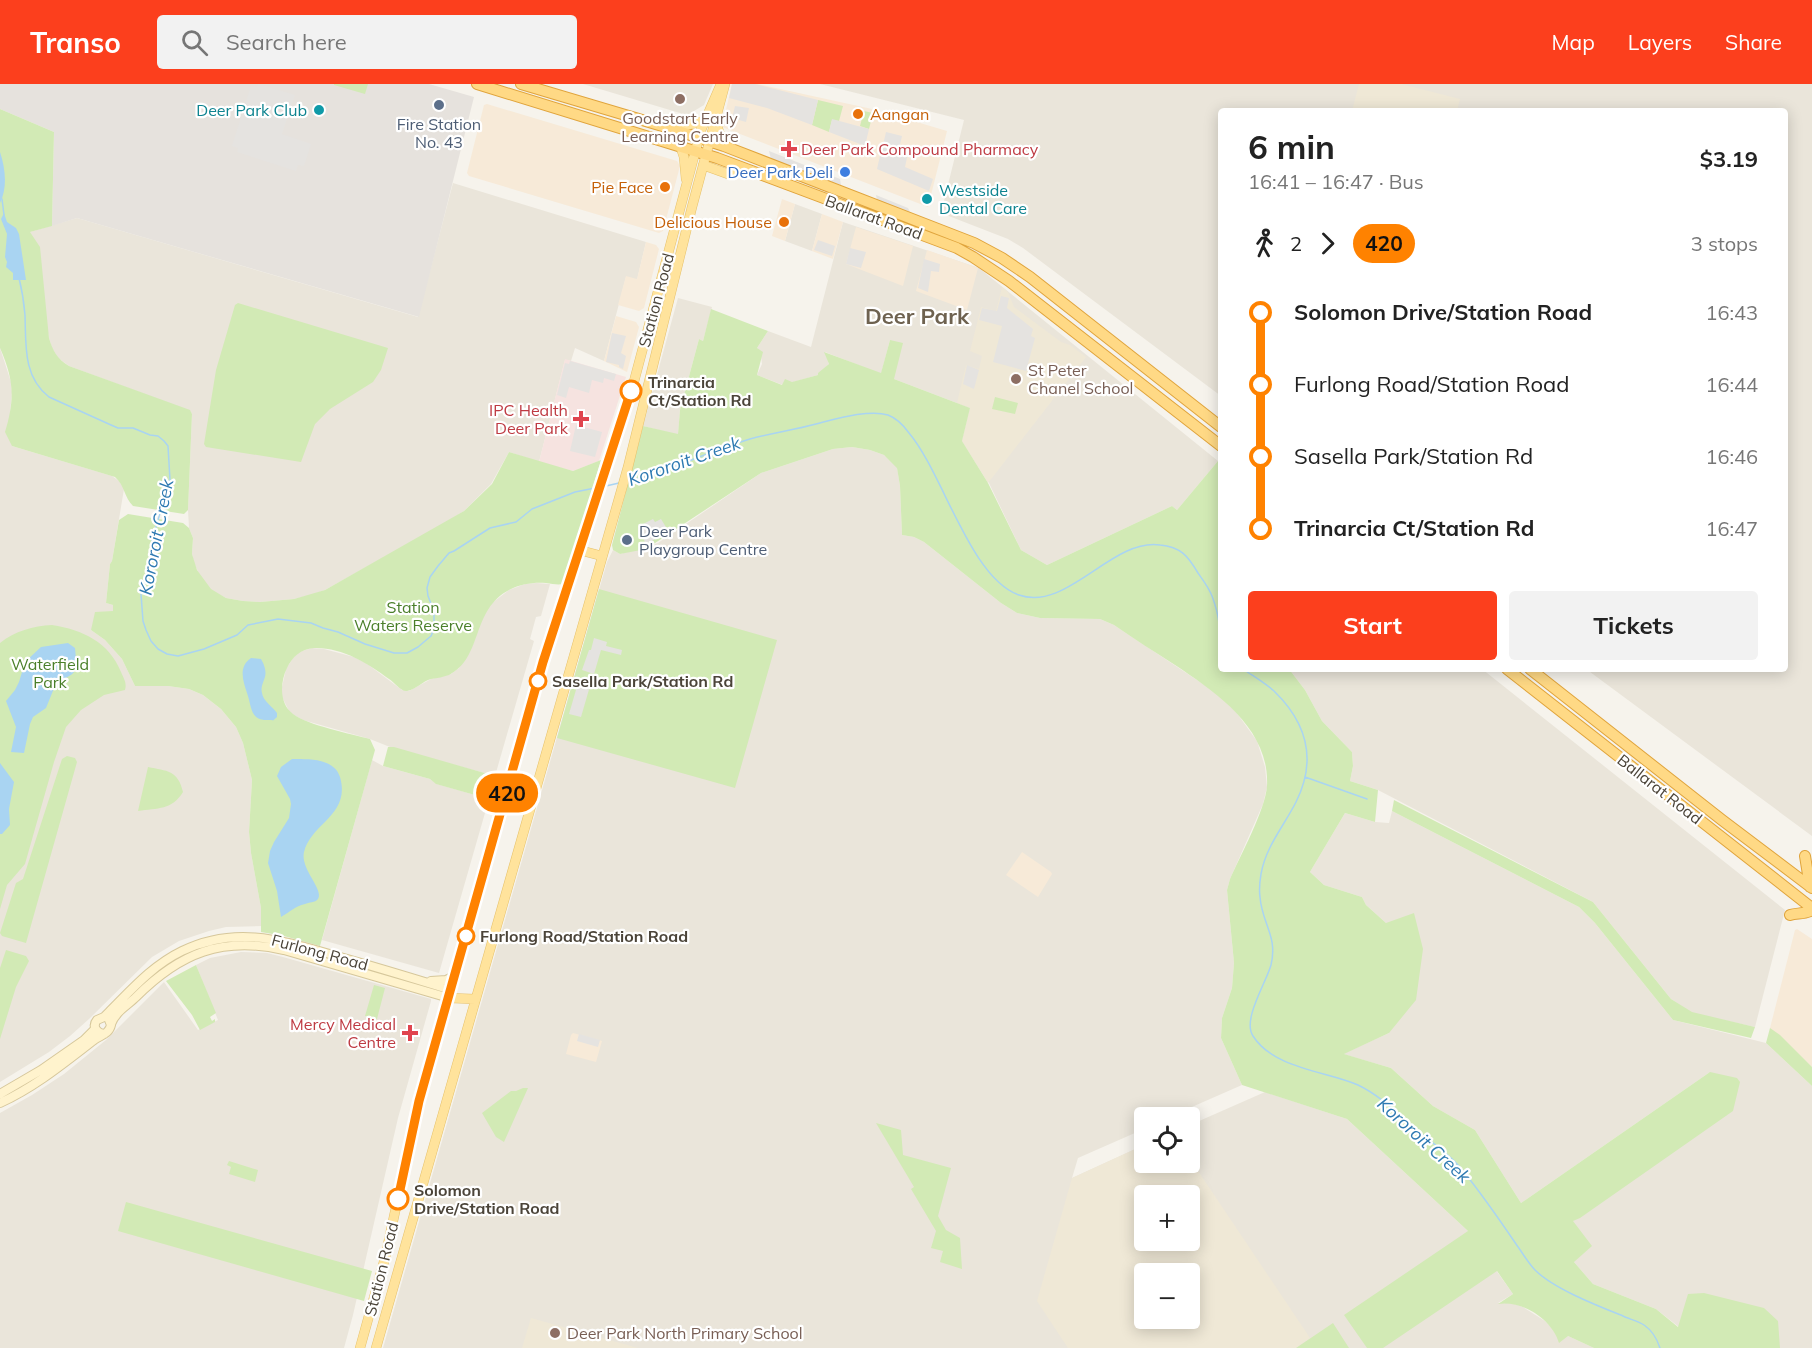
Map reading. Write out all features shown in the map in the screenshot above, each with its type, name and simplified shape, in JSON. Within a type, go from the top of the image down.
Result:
[{"type":"highway","name":"Ballarat Road","points":[[477,84],[680,145],[702,156],[752,171],[957,248],[991,268],[1218,444]]},
{"type":"highway","name":"Ballarat Road","points":[[520,84],[710,141],[974,243],[1002,258],[1030,278],[1218,425]]},
{"type":"highway","points":[[1088,342],[1096,330]]},
{"type":"highway","name":"Ballarat Road","points":[[1511,672],[1812,909]]},
{"type":"highway","name":"Ballarat Road","points":[[1534,672],[1811,888]]},
{"type":"highway","points":[[1805,856],[1811,888]]},
{"type":"highway","points":[[1778,882],[1782,866]]},
{"type":"highway","points":[[1790,915],[1799,912],[1808,913],[1812,909]]},
{"type":"main road","name":"Station Road","points":[[376,1348],[628,466],[702,156],[698,138],[723,84]]},
{"type":"main road","name":"Station Road","points":[[360,1348],[385,1258],[417,1110],[543,662],[635,376],[687,184],[710,141],[723,84]]},
{"type":"main road","points":[[670,129],[704,121]]},
{"type":"main road","points":[[714,123],[724,146]]},
{"type":"main road","points":[[680,145],[684,157],[687,184]]},
{"type":"main road","points":[[635,376],[648,380]]},
{"type":"main road","points":[[579,550],[602,556]]},
{"type":"main road","name":"Furlong Road","points":[[111,1024],[116,1013],[161,974],[182,951],[210,941],[237,937],[260,937],[306,947],[421,980],[450,994]]},
{"type":"main road","name":"Furlong Road","points":[[104,1017],[149,972],[175,959],[214,948],[243,945],[270,947],[450,994]]},
{"type":"main road","points":[[421,980],[445,980],[454,976]]},
{"type":"main road","points":[[450,994],[475,999]]},
{"type":"main road","points":[[0,1103],[57,1070],[110,1030],[109,1019],[104,1017],[94,1024],[99,1033],[104,1034]]},
{"type":"main road","points":[[0,1094],[41,1070],[84,1040],[95,1029]]},
{"type":"shaded area","points":[[0,84],[429,84],[474,97],[419,317],[77,218],[52,226],[54,132],[0,109]]},
{"type":"shaded area","points":[[258,84],[295,95],[282,134],[311,144],[304,166],[298,165],[296,171],[237,152],[238,148],[232,146],[251,86],[257,87]]},
{"type":"shaded area","points":[[583,84],[713,84],[704,105],[690,116]]},
{"type":"shaded area","points":[[732,84],[757,84],[872,109],[876,114],[886,116],[890,114],[947,131],[928,207],[722,127]]},
{"type":"shaded area","points":[[732,84],[755,84],[818,100],[812,125],[767,108],[729,98]]},
{"type":"shaded area","points":[[820,84],[1812,84],[1812,836],[1590,672],[1788,672],[1788,108],[1218,108],[1218,394],[1023,248],[1008,239],[941,213],[964,120]]},
{"type":"shaded area","points":[[1359,84],[1401,84],[1460,99],[1458,108],[1353,108]]},
{"type":"shaded area","points":[[484,105],[677,161],[680,166],[663,231],[659,233],[469,176],[467,173]]},
{"type":"shaded area","points":[[735,106],[749,108],[746,122],[732,118]]},
{"type":"shaded area","points":[[832,119],[869,129],[865,146],[829,132]]},
{"type":"shaded area","points":[[886,132],[902,136],[899,149],[883,145]]},
{"type":"shaded area","points":[[882,147],[908,153],[905,167],[933,179],[929,191],[877,169]]},
{"type":"shaded area","points":[[769,151],[840,179],[841,185],[771,159]]},
{"type":"shaded area","points":[[453,183],[646,242],[637,280],[626,277],[604,361],[575,348],[571,361],[565,360],[539,462],[509,452],[491,484],[464,511],[442,525],[325,590],[311,595],[260,602],[226,598],[211,590],[201,578],[194,563],[193,538],[189,528],[192,414],[190,411],[69,366],[58,358],[49,338],[30,232],[77,218],[418,317]]},
{"type":"shaded area","points":[[876,195],[908,208],[910,212],[877,200]]},
{"type":"shaded area","points":[[782,199],[795,204],[785,241],[772,236]]},
{"type":"shaded area","points":[[795,204],[822,214],[812,251],[785,241]]},
{"type":"shaded area","points":[[822,214],[843,222],[833,259],[812,251]]},
{"type":"shaded area","points":[[843,222],[979,268],[1218,461],[1177,510],[1172,506],[1047,565],[1021,550],[989,483],[962,441],[970,408],[894,379],[890,340],[881,374],[825,352],[829,364],[818,375],[783,385],[757,375],[762,364],[757,348],[768,331],[811,347]]},
{"type":"shaded area","points":[[856,227],[913,246],[903,286],[846,264]]},
{"type":"shaded area","points":[[818,240],[835,246],[832,256],[814,250]]},
{"type":"shaded area","points":[[646,242],[656,245],[659,249],[644,308],[639,311],[618,305],[626,276],[637,279]]},
{"type":"shaded area","points":[[850,248],[866,252],[861,268],[846,264]]},
{"type":"shaded area","points":[[927,250],[978,268],[967,310],[916,291]]},
{"type":"shaded area","points":[[924,259],[940,264],[939,272],[931,271],[928,292],[918,288]]},
{"type":"shaded area","name":"St Peter Chanel School","points":[[1002,287],[1008,292],[1014,307],[1061,342],[1070,345],[1086,357],[988,483],[962,441],[970,408],[957,403],[966,365],[979,369],[982,356],[970,351],[981,307],[996,311]]},
{"type":"shaded area","points":[[1001,296],[1009,298],[1007,308],[1033,329],[1031,336],[1035,338],[1026,371],[993,362],[1002,326],[979,320],[982,308],[997,311]]},
{"type":"shaded area","points":[[678,298],[712,307],[703,341],[699,339],[680,410],[678,435],[643,426]]},
{"type":"shaded area","points":[[616,316],[636,322],[639,327],[627,372],[604,361]]},
{"type":"shaded area","points":[[612,333],[626,336],[621,353],[626,356],[623,369],[619,365],[606,362]]},
{"type":"shaded area","points":[[0,348],[11,382],[12,446],[112,476],[124,489],[110,564],[106,603],[113,605],[113,611],[91,630],[105,640],[122,659],[135,686],[168,686],[189,689],[203,695],[221,709],[236,727],[243,743],[252,780],[249,832],[262,926],[226,927],[209,931],[179,941],[152,957],[70,1036],[49,1052],[0,1082]]},
{"type":"shaded area","name":"IPC Health Deer Park","points":[[565,359],[626,377],[599,461],[573,471],[539,462]]},
{"type":"shaded area","points":[[570,361],[616,374],[614,381],[604,378],[603,383],[592,380],[589,393],[569,387],[566,398],[557,395],[565,363],[569,364]]},
{"type":"shaded area","points":[[967,365],[979,370],[974,389],[963,384]]},
{"type":"shaded area","points":[[576,425],[602,432],[595,457],[570,451]]},
{"type":"shaded area","points":[[852,447],[884,455],[897,467],[902,535],[924,542],[1017,613],[1040,618],[1100,619],[1114,625],[1218,694],[1236,712],[1257,741],[1265,767],[1267,787],[1263,804],[1227,890],[1234,963],[1232,988],[1222,1018],[1221,1038],[1242,1085],[1192,1107],[1134,1107],[1134,1133],[1078,1158],[1072,1178],[1134,1150],[1134,1173],[1200,1173],[1200,1121],[1265,1092],[1347,1119],[1468,1231],[1513,1294],[1498,1303],[1512,1303],[1523,1307],[1545,1321],[1557,1336],[1568,1336],[1594,1348],[383,1348],[607,562],[613,550],[620,554],[658,543],[761,473],[833,449]]},
{"type":"shaded area","points":[[653,519],[655,522],[661,519],[669,532],[646,544],[639,530],[643,528],[641,525]]},
{"type":"shaded area","points":[[536,583],[550,584],[541,616],[536,617],[530,639],[534,641],[495,776],[303,720],[290,713],[282,697],[286,669],[299,652],[312,648],[354,657],[366,663],[402,690],[409,691],[431,679],[451,674],[459,668],[483,615],[492,603],[509,590]]},
{"type":"shaded area","points":[[594,638],[607,642],[606,646],[622,650],[621,655],[601,650],[594,674],[582,670]]},
{"type":"shaded area","points":[[1291,672],[1486,672],[1785,910],[1755,1027],[1692,1013],[1671,999],[1593,902],[1378,790],[1350,781],[1353,766],[1352,752],[1322,721],[1305,690]]},
{"type":"shaded area","points":[[578,683],[590,686],[581,717],[569,714]]},
{"type":"shaded area","points":[[372,760],[383,766],[430,779],[437,784],[489,799],[439,973],[322,940]]},
{"type":"shaded area","points":[[1392,811],[1579,907],[1595,923],[1673,1020],[1766,1043],[1812,1086],[1812,1348],[1690,1348],[1679,1327],[1656,1309],[1593,1284],[1574,1262],[1573,1221],[1710,1072],[1521,1203],[1475,1130],[1433,1106],[1391,1068],[1343,1054],[1389,1033],[1386,923],[1366,905],[1362,897],[1324,885],[1310,872],[1345,813],[1375,822],[1389,823]]},
{"type":"shaded area","points":[[1022,852],[1052,874],[1038,897],[1006,875]]},
{"type":"shaded area","points":[[1797,929],[1812,939],[1812,1067],[1770,1028]]},
{"type":"shaded area","points":[[241,952],[267,953],[431,999],[398,1118],[344,1348],[0,1348],[0,1113],[64,1074],[106,1040],[164,982],[198,1030],[218,1020],[196,965],[210,958]]},
{"type":"shaded area","points":[[573,1033],[602,1041],[596,1062],[566,1054]]},
{"type":"shaded area","points":[[579,1034],[600,1040],[598,1047],[577,1041]]},
{"type":"shaded area","points":[[1134,1150],[1134,1173],[1199,1173],[1310,1338],[1296,1348],[1068,1348],[1037,1301],[1072,1178]]},
{"type":"shaded area","name":"Deer Park North Primary School","points":[[531,1318],[638,1348],[522,1348]]},
{"type":"green space","points":[[334,84],[368,84],[365,94]]},
{"type":"green space","points":[[818,100],[843,106],[839,121],[832,120],[829,132],[812,125]]},
{"type":"green space","points":[[0,109],[54,132],[52,226],[30,232],[40,247],[49,338],[52,347],[58,357],[69,366],[190,410],[192,414],[188,510],[184,514],[133,506],[115,477],[12,446],[5,432],[12,390],[0,348]]},
{"type":"green space","points":[[864,111],[873,113],[869,129],[860,126]]},
{"type":"green space","points":[[238,303],[388,348],[381,370],[373,382],[330,409],[315,424],[301,462],[206,447],[204,444],[216,370],[235,305]]},
{"type":"green space","points":[[711,309],[768,331],[757,348],[763,352],[757,375],[782,385],[785,379],[792,382],[818,375],[829,364],[824,352],[881,373],[890,340],[903,343],[894,379],[970,408],[962,441],[988,483],[1021,550],[1047,565],[1172,506],[1177,510],[1218,461],[1218,672],[1291,672],[1305,690],[1322,721],[1352,752],[1353,766],[1350,781],[1378,790],[1375,822],[1345,813],[1310,872],[1324,885],[1362,897],[1366,905],[1386,923],[1414,913],[1423,949],[1416,1000],[1389,1033],[1344,1054],[1391,1068],[1433,1106],[1475,1130],[1521,1203],[1710,1072],[1737,1078],[1740,1082],[1733,1111],[1573,1221],[1592,1246],[1574,1262],[1593,1284],[1656,1309],[1678,1327],[1688,1294],[1704,1293],[1764,1308],[1778,1321],[1780,1348],[1594,1348],[1568,1336],[1559,1343],[1550,1326],[1535,1313],[1517,1305],[1498,1304],[1513,1294],[1497,1271],[1383,1348],[1367,1348],[1344,1315],[1468,1231],[1347,1119],[1242,1085],[1221,1038],[1222,1018],[1232,988],[1234,963],[1227,890],[1262,808],[1267,786],[1266,766],[1260,747],[1250,730],[1238,715],[1208,688],[1114,625],[1100,619],[1040,618],[1017,613],[924,542],[902,535],[897,468],[884,455],[870,450],[852,447],[833,449],[761,473],[646,549],[620,554],[613,550],[612,545],[643,426],[678,434],[680,410],[699,339],[703,341]]},
{"type":"green space","points":[[995,397],[1018,403],[1015,414],[992,409]]},
{"type":"green space","name":"Station Waters Reserve","points":[[509,452],[573,471],[601,460],[564,584],[537,583],[511,589],[489,608],[468,657],[460,667],[449,675],[428,680],[407,691],[402,690],[363,662],[344,653],[314,648],[294,657],[287,668],[282,686],[283,699],[288,710],[308,722],[370,739],[375,750],[320,946],[261,932],[261,908],[249,832],[252,780],[243,743],[236,727],[221,709],[203,695],[189,689],[168,686],[135,686],[122,659],[105,640],[91,630],[95,612],[113,611],[113,605],[106,603],[110,564],[119,520],[128,514],[183,523],[189,528],[193,538],[192,554],[197,570],[211,589],[226,598],[260,602],[294,599],[325,590],[464,511],[492,484]]},
{"type":"green space","points":[[599,589],[777,640],[735,788],[557,738]]},
{"type":"green space","name":"Waterfield Park","points":[[52,625],[84,634],[102,645],[116,662],[126,688],[104,695],[81,710],[66,727],[25,864],[7,885],[0,909],[0,643],[24,630]]},
{"type":"green space","points":[[388,747],[495,776],[489,799],[383,766]]},
{"type":"green space","points":[[67,756],[75,758],[77,762],[26,943],[2,936],[0,933],[16,883],[23,879],[62,759]]},
{"type":"green space","points":[[148,767],[175,775],[183,792],[169,805],[138,811]]},
{"type":"green space","points":[[1394,800],[1593,902],[1671,999],[1692,1012],[1755,1027],[1751,1038],[1673,1020],[1595,923],[1579,907],[1392,811]]},
{"type":"green space","points":[[6,950],[26,956],[29,961],[16,987],[0,1039],[0,968]]},
{"type":"green space","points":[[196,965],[216,1013],[210,1017],[212,1021],[215,1019],[215,1022],[200,1030],[192,1015],[166,981]]},
{"type":"green space","points":[[374,985],[385,988],[377,1019],[365,1016]]},
{"type":"green space","points":[[1770,1028],[1812,1067],[1812,1086],[1766,1043]]},
{"type":"green space","points":[[528,1088],[504,1142],[496,1137],[482,1113],[511,1091]]},
{"type":"green space","points":[[876,1123],[901,1130],[903,1155],[951,1168],[938,1216],[946,1230],[960,1238],[962,1269],[940,1262],[943,1251],[931,1248],[936,1231],[911,1189],[914,1187]]},
{"type":"green space","points":[[229,1161],[258,1170],[255,1182],[229,1174],[231,1167],[227,1165]]},
{"type":"green space","points":[[126,1202],[372,1271],[364,1301],[118,1231]]},
{"type":"green space","points":[[1333,1323],[1349,1348],[1296,1348]]},
{"type":"water","points":[[0,152],[5,177],[3,197],[0,203]]},
{"type":"water","points":[[4,213],[7,222],[16,228],[19,234],[26,280],[13,280],[13,273],[6,267],[7,234],[1,219]]},
{"type":"water","points":[[68,643],[75,648],[75,670],[69,676],[57,681],[46,708],[33,717],[24,753],[11,752],[16,727],[6,701],[19,682],[25,662],[41,647]]},
{"type":"water","points":[[251,658],[261,659],[264,665],[262,693],[277,713],[277,717],[273,720],[258,718],[251,708],[244,684],[243,670]]},
{"type":"water","points":[[292,759],[320,761],[332,766],[340,777],[342,790],[335,810],[314,833],[304,852],[305,865],[318,890],[318,899],[298,906],[281,917],[277,891],[268,863],[274,842],[289,818],[291,804],[277,776],[281,767]]},
{"type":"water","points":[[0,763],[14,782],[9,809],[10,825],[2,834],[0,834]]},
{"type":"waterway","name":"Kororoit Creek","points":[[2,199],[4,215]]},
{"type":"waterway","name":"Kororoit Creek","points":[[19,278],[25,310],[28,360],[34,380],[41,389],[49,397],[118,428],[133,428],[158,436],[168,446],[170,480],[152,540],[151,554],[141,594],[146,630],[151,641],[167,654],[178,656],[204,649],[237,635],[248,625],[278,619],[311,623],[365,644],[394,653],[407,653],[431,636],[434,629],[434,611],[427,588],[430,577],[449,553],[490,528],[516,522],[532,509],[575,492],[595,488]]},
{"type":"waterway","name":"Kororoit Creek","points":[[629,481],[758,437],[852,415],[880,413],[894,418],[909,433],[934,473],[972,547],[986,568],[1002,585],[1019,595],[1037,597],[1055,593],[1072,585],[1124,552],[1142,546],[1167,546],[1179,550],[1187,557],[1209,590],[1218,617]]},
{"type":"waterway","name":"Kororoit Creek","points":[[606,486],[619,483]]},
{"type":"waterway","name":"Kororoit Creek","points":[[1247,672],[1274,691],[1285,703],[1301,729],[1307,757],[1306,771],[1296,802],[1271,845],[1261,874],[1261,906],[1273,946],[1273,955],[1250,1021],[1253,1036],[1274,1056],[1301,1068],[1358,1085],[1382,1100],[1458,1165],[1535,1270],[1553,1284],[1644,1325],[1654,1335],[1660,1348]]},
{"type":"waterway","points":[[1305,777],[1367,799]]},
{"type":"bus line","name":"420","points":[[398,1199],[419,1101],[543,662],[631,391]]},
{"type":"place","name":"Goodstart Early Learning Centre","points":[[680,99]]},
{"type":"place","name":"Fire Station No. 43","points":[[439,105]]},
{"type":"place","name":"Deer Park Club","points":[[319,110]]},
{"type":"place","name":"Aangan","points":[[858,114]]},
{"type":"place","name":"Deer Park Compound Pharmacy","points":[[789,149]]},
{"type":"place","name":"Deer Park Deli","points":[[845,172]]},
{"type":"place","name":"Pie Face","points":[[665,187]]},
{"type":"place","name":"Westside Dental Care","points":[[927,199]]},
{"type":"place","name":"Delicious House","points":[[784,222]]},
{"type":"place","name":"St Peter Chanel School","points":[[1016,379]]},
{"type":"place","name":"Trinarcia Ct/Station Rd","points":[[631,391]]},
{"type":"place","name":"IPC Health Deer Park","points":[[581,419]]},
{"type":"place","name":"Deer Park Playgroup Centre","points":[[627,540]]},
{"type":"place","name":"Sasella Park/Station Rd","points":[[538,681]]},
{"type":"place","name":"Furlong Road/Station Road","points":[[466,936]]},
{"type":"place","name":"Mercy Medical Centre","points":[[410,1033]]},
{"type":"place","name":"Solomon Drive/Station Road","points":[[398,1199]]},
{"type":"place","name":"Deer Park North Primary School","points":[[555,1333]]},
{"type":"district","name":"Deer Park","points":[[917,316]]}]
